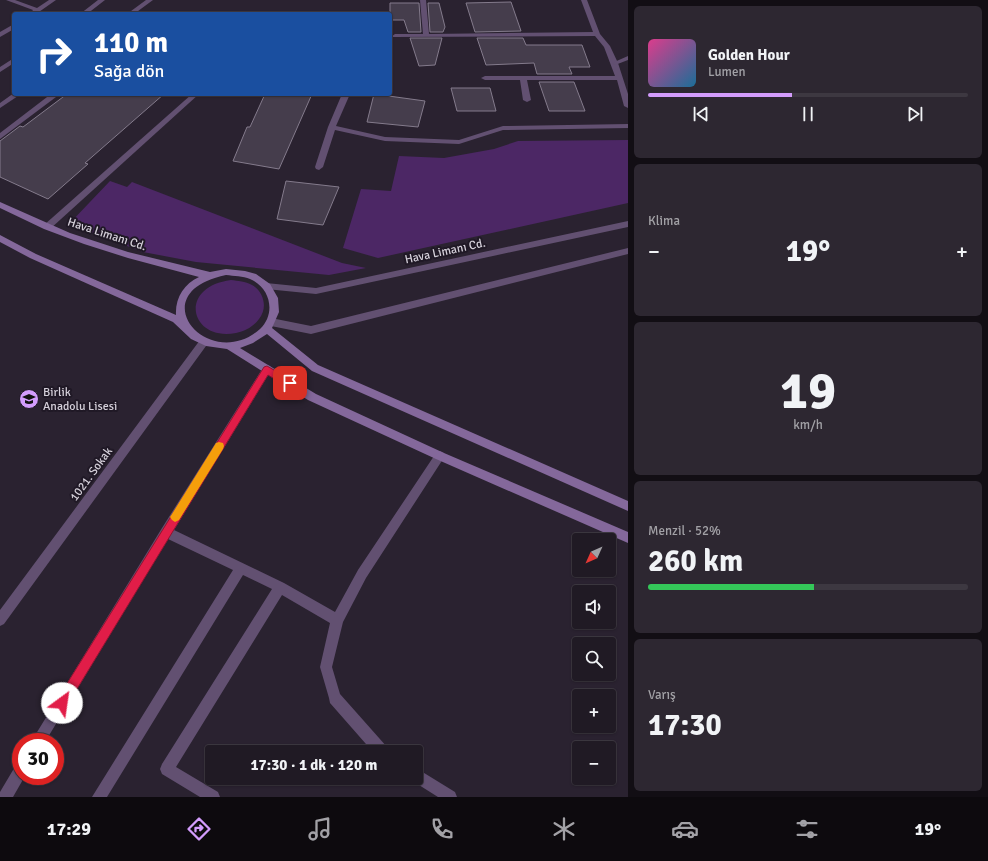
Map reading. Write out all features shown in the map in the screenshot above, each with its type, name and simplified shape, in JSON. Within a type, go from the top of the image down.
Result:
[{"type":"main road","name":"Hava Limanı Cd.","points":[[0,205],[47,227],[97,245],[162,265],[211,276]]},
{"type":"main road","points":[[0,238],[33,256],[176,319],[191,335],[203,342],[215,346],[243,344],[256,337],[269,325],[275,309],[273,297],[266,286],[255,278],[241,273],[226,272],[211,276],[198,282],[188,291],[185,296],[182,302],[180,314],[183,325]]},
{"type":"main road","points":[[269,325],[315,368],[628,506]]},
{"type":"main road","points":[[229,346],[312,397],[440,456],[628,538]]},
{"type":"street","points":[[9,0],[35,12],[53,0]]},
{"type":"street","points":[[86,12],[102,0]]},
{"type":"street","points":[[133,12],[150,0]]},
{"type":"street","points":[[423,0],[426,34]]},
{"type":"street","points":[[584,0],[597,34],[607,46],[615,63],[618,78],[628,106]]},
{"type":"street","points":[[0,35],[12,27]]},
{"type":"street","points":[[395,36],[426,34],[597,34]]},
{"type":"street","points":[[615,63],[628,58]]},
{"type":"street","points":[[0,70],[12,61]]},
{"type":"street","points":[[485,78],[618,78]]},
{"type":"street","points":[[523,78],[527,100]]},
{"type":"street","points":[[0,106],[14,96]]},
{"type":"street","points":[[0,137],[53,96]]},
{"type":"street","points":[[319,167],[332,127],[345,96]]},
{"type":"street","points":[[332,127],[385,139],[458,142],[503,128],[628,126]]},
{"type":"street","name":"Hava Limanı Cd.","points":[[266,286],[316,291],[628,224]]},
{"type":"street","points":[[269,325],[311,330],[627,252]]},
{"type":"street","name":"1021. Sokak","points":[[0,620],[203,342]]},
{"type":"street","points":[[43,733],[267,369]]},
{"type":"street","points":[[376,745],[335,698],[326,668],[337,620],[362,574],[440,456]]},
{"type":"street","points":[[166,532],[280,587],[337,620]]},
{"type":"street","points":[[98,797],[241,568]]},
{"type":"street","points":[[213,797],[167,769],[280,587]]},
{"type":"street","points":[[423,780],[450,797]]},
{"type":"street","points":[[5,797],[12,785]]},
{"type":"lane","points":[[47,227],[194,96]]},
{"type":"shaded area","points":[[628,140],[628,203],[378,258],[343,248],[361,189],[391,191],[399,156],[444,158],[494,149],[518,141]]},
{"type":"shaded area","points":[[110,181],[127,187],[132,182],[342,263],[366,268],[329,275],[196,262],[143,252],[69,224]]},
{"type":"shaded area","points":[[231,280],[242,281],[256,288],[263,300],[264,305],[262,315],[254,324],[243,331],[220,334],[208,330],[200,322],[196,312],[197,302],[203,292],[214,285]]},
{"type":"building","points":[[511,2],[521,31],[475,32],[466,3]]},
{"type":"building","points":[[390,3],[419,3],[421,32],[408,32],[404,20],[392,20],[392,12],[390,12]]},
{"type":"building","points":[[428,3],[439,3],[445,27],[443,32],[430,32]]},
{"type":"building","points":[[410,38],[442,38],[435,65],[419,66]]},
{"type":"building","points":[[477,38],[523,38],[526,45],[582,45],[590,67],[569,67],[572,74],[537,74],[534,63],[486,65]]},
{"type":"building","points":[[539,82],[574,82],[585,111],[549,111]]},
{"type":"building","points":[[451,88],[490,88],[496,111],[457,111]]},
{"type":"building","points":[[64,96],[162,96],[85,163],[88,164],[48,199],[0,177],[0,141],[20,126],[23,127]]},
{"type":"building","points":[[264,96],[311,96],[279,169],[233,161],[247,127],[250,127]]},
{"type":"building","points":[[374,96],[389,96],[425,101],[418,127],[367,122]]},
{"type":"building","points":[[286,181],[339,187],[323,225],[277,219]]},
{"type":"slow traffic","points":[[175,517],[219,446]]},
{"type":"place","name":"Birlik Anadolu Lisesi","points":[[29,399]]},
{"type":"route","points":[[62,703],[267,369],[290,383]]}]
